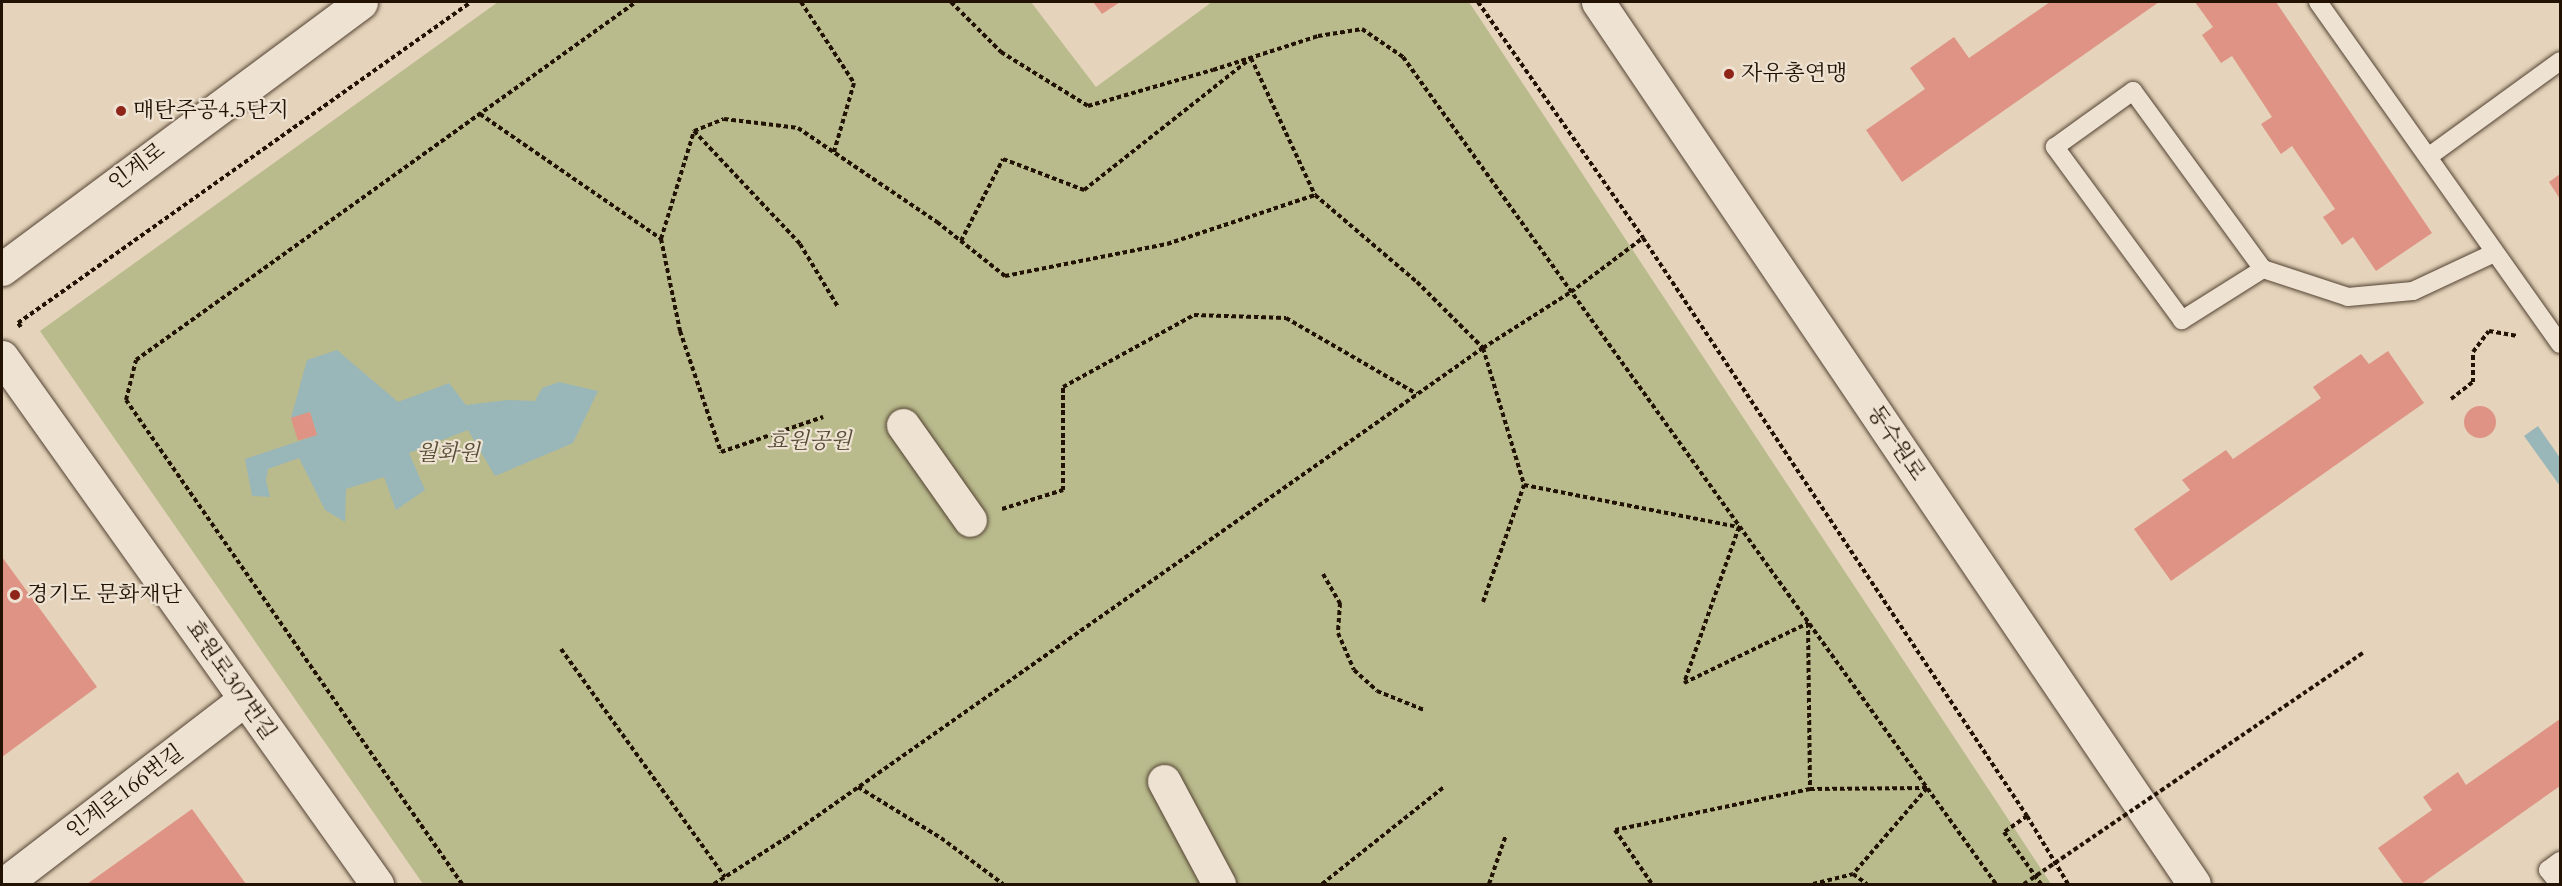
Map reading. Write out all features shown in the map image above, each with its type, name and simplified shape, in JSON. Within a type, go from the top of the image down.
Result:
[{"type":"street","name":"인계로","points":[[2,268],[361,2]]},
{"type":"street","name":"동수원로","points":[[1598,2],[2194,885]]},
{"type":"street","name":"효원로307번길","points":[[2,357],[377,885]]},
{"type":"street","points":[[903,425],[970,520]]},
{"type":"street","name":"인계로166번길","points":[[19,880],[245,699]]},
{"type":"street","points":[[1164,781],[1219,885]]},
{"type":"lane","points":[[2318,2],[2560,344]]},
{"type":"lane","points":[[2427,157],[2560,61]]},
{"type":"lane","points":[[2263,269],[2182,320],[2055,147],[2133,91],[2263,269],[2348,297],[2413,291],[2494,253]]},
{"type":"lane","points":[[2559,885],[2548,870],[2560,861]]},
{"type":"path","points":[[25,333],[18,323],[471,2]]},
{"type":"path","points":[[462,885],[126,400],[136,360],[636,2]]},
{"type":"path","points":[[801,2],[854,83],[834,152]]},
{"type":"path","points":[[951,2],[1001,52],[1088,106],[1318,36],[1362,29],[1403,57],[1996,885]]},
{"type":"path","points":[[1478,2],[1643,238],[2027,816],[2068,885]]},
{"type":"path","points":[[961,241],[1003,159],[1084,190],[1251,58]]},
{"type":"path","points":[[1251,58],[1315,195],[1417,282],[1483,348],[1524,485],[1483,602]]},
{"type":"path","points":[[480,114],[661,239]]},
{"type":"path","points":[[823,417],[721,452],[680,332],[661,239],[694,131],[724,118],[798,128],[961,241],[1005,276],[1167,244],[1315,195]]},
{"type":"path","points":[[694,131],[800,244],[838,307]]},
{"type":"path","points":[[714,885],[858,787],[1483,348],[1571,292],[1643,238]]},
{"type":"path","points":[[970,520],[1063,490],[1063,387],[1194,315],[1286,318],[1417,394]]},
{"type":"path","points":[[2451,399],[2473,382],[2473,352],[2489,331],[2522,337]]},
{"type":"path","points":[[1524,485],[1739,527]]},
{"type":"path","points":[[1739,527],[1684,683],[1808,623]]},
{"type":"path","points":[[1323,573],[1340,603],[1338,633],[1354,670],[1377,691],[1424,710]]},
{"type":"path","points":[[1808,623],[1810,789]]},
{"type":"path","points":[[561,649],[725,877]]},
{"type":"path","points":[[2024,885],[2364,652]]},
{"type":"path","points":[[1322,885],[1445,786]]},
{"type":"path","points":[[858,787],[941,838],[1003,885]]},
{"type":"path","points":[[1652,885],[1614,830],[1810,789],[1927,788]]},
{"type":"path","points":[[1813,885],[1853,874],[1927,788]]},
{"type":"path","points":[[2027,816],[2004,832],[2041,885]]},
{"type":"path","points":[[1489,885],[1506,835]]},
{"type":"path","points":[[1853,874],[1867,885]]},
{"type":"green space","name":"효원공원","points":[[498,2],[1031,2],[1096,87],[1212,2],[1469,2],[2051,884],[423,884],[40,331]]},
{"type":"water","points":[[337,350],[398,402],[449,383],[466,405],[508,400],[535,401],[542,388],[559,382],[598,391],[573,443],[495,476],[468,430],[409,453],[425,490],[396,510],[384,477],[346,489],[345,522],[325,510],[299,458],[268,469],[266,480],[270,497],[252,496],[245,459],[317,435],[310,412],[291,418],[307,360]]},
{"type":"water","points":[[2538,426],[2560,458],[2560,486],[2524,436]]},
{"type":"building","points":[[1093,2],[1120,2],[1102,14]]},
{"type":"building","points":[[2050,2],[2159,2],[1902,182],[1866,130],[1925,89],[1910,68],[1954,37],[1969,58]]},
{"type":"building","points":[[2195,2],[2276,2],[2432,233],[2376,271],[2353,237],[2342,245],[2323,217],[2335,209],[2292,146],[2281,154],[2261,124],[2272,117],[2232,56],[2221,63],[2202,35],[2213,27]]},
{"type":"building","points":[[2560,174],[2560,199],[2549,182]]},
{"type":"building","points":[[2388,351],[2424,403],[2171,581],[2134,529],[2190,490],[2182,480],[2226,450],[2233,459],[2321,398],[2313,387],[2361,354],[2369,364]]},
{"type":"building","points":[[2480,406],[2491,411],[2496,422],[2491,433],[2480,438],[2469,433],[2464,422],[2469,411]]},
{"type":"building","points":[[310,412],[317,435],[298,441],[291,418]]},
{"type":"building","points":[[2,557],[97,687],[2,757]]},
{"type":"building","points":[[2560,719],[2560,786],[2421,884],[2404,884],[2378,848],[2432,810],[2423,797],[2458,772],[2466,785]]},
{"type":"building","points":[[192,809],[246,884],[87,884]]},
{"type":"place","name":"자유총연맹","points":[[1729,74]]},
{"type":"place","name":"매탄주공4.5단지","points":[[121,111]]},
{"type":"place","name":"경기도 문화재단","points":[[15,595]]},
{"type":"park label","name":"월화원","points":[[448,454]]}]
